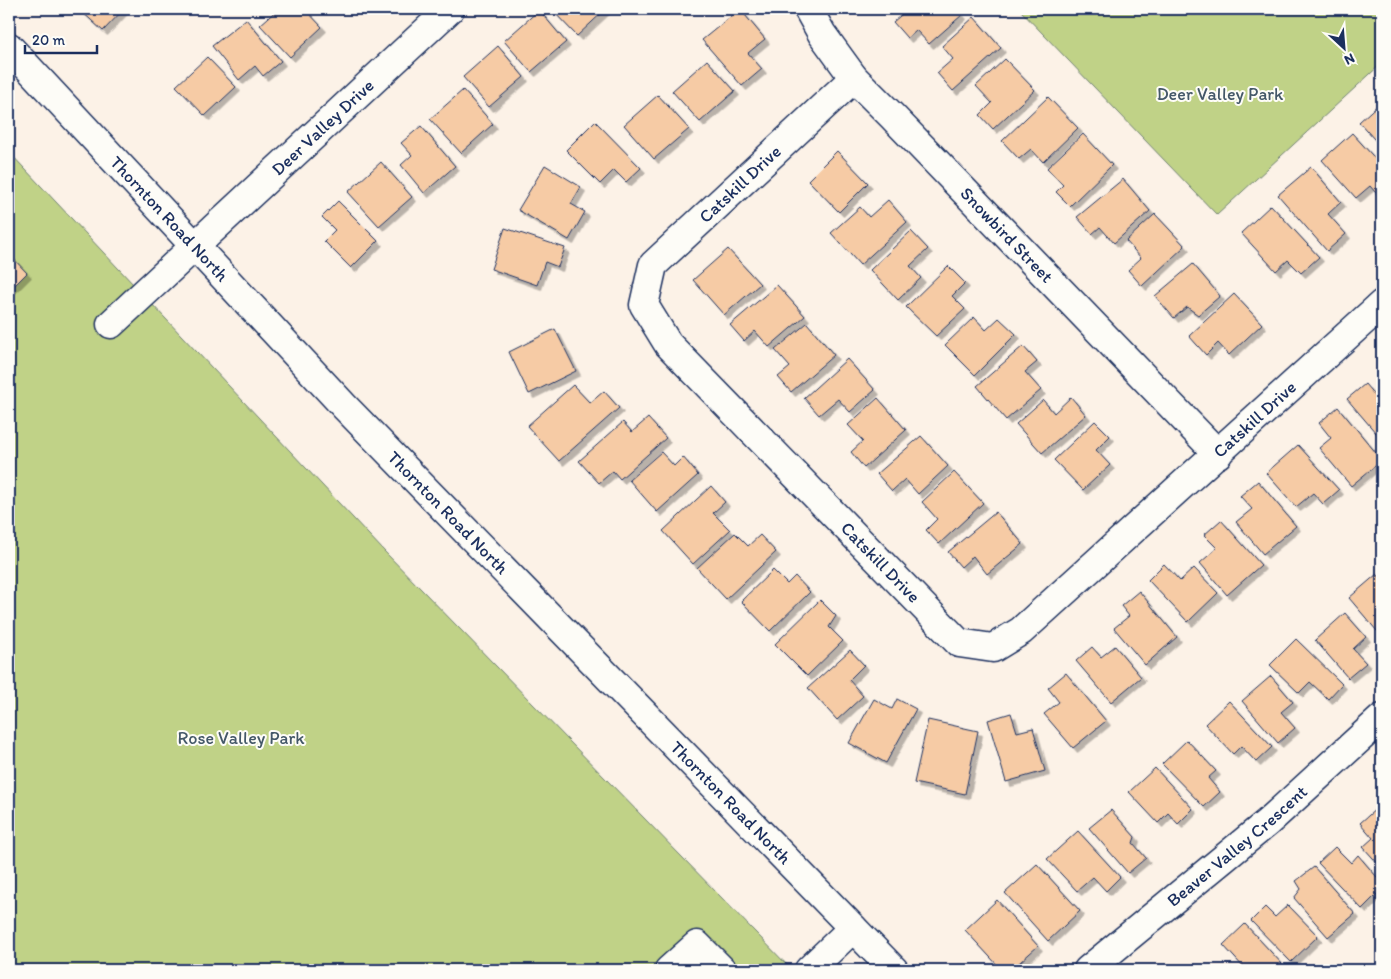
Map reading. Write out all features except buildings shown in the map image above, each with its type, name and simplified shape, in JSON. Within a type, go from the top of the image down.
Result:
[{"type":"street","name":"Deer Valley Drive","points":[[111,324],[194,244],[450,9]]},
{"type":"street","name":"Snowbird Street","points":[[808,9],[827,41],[854,78],[1218,454]]},
{"type":"street","name":"Thornton Road North","points":[[9,47],[346,407],[894,970]]},
{"type":"street","name":"Catskill Drive","points":[[854,78],[654,265],[644,304],[668,344],[959,643],[993,648],[1021,631],[1382,304]]},
{"type":"street","name":"Beaver Valley Crescent","points":[[1088,970],[1268,822],[1382,718]]},
{"type":"street","points":[[809,970],[853,928]]},
{"type":"street","points":[[669,970],[697,945],[722,970]]},
{"type":"green space","name":"Deer Valley Park","points":[[1019,9],[1382,9],[1382,63],[1217,215]]},
{"type":"green space","name":"Rose Valley Park","points":[[9,152],[384,551],[792,970],[9,970]]}]
